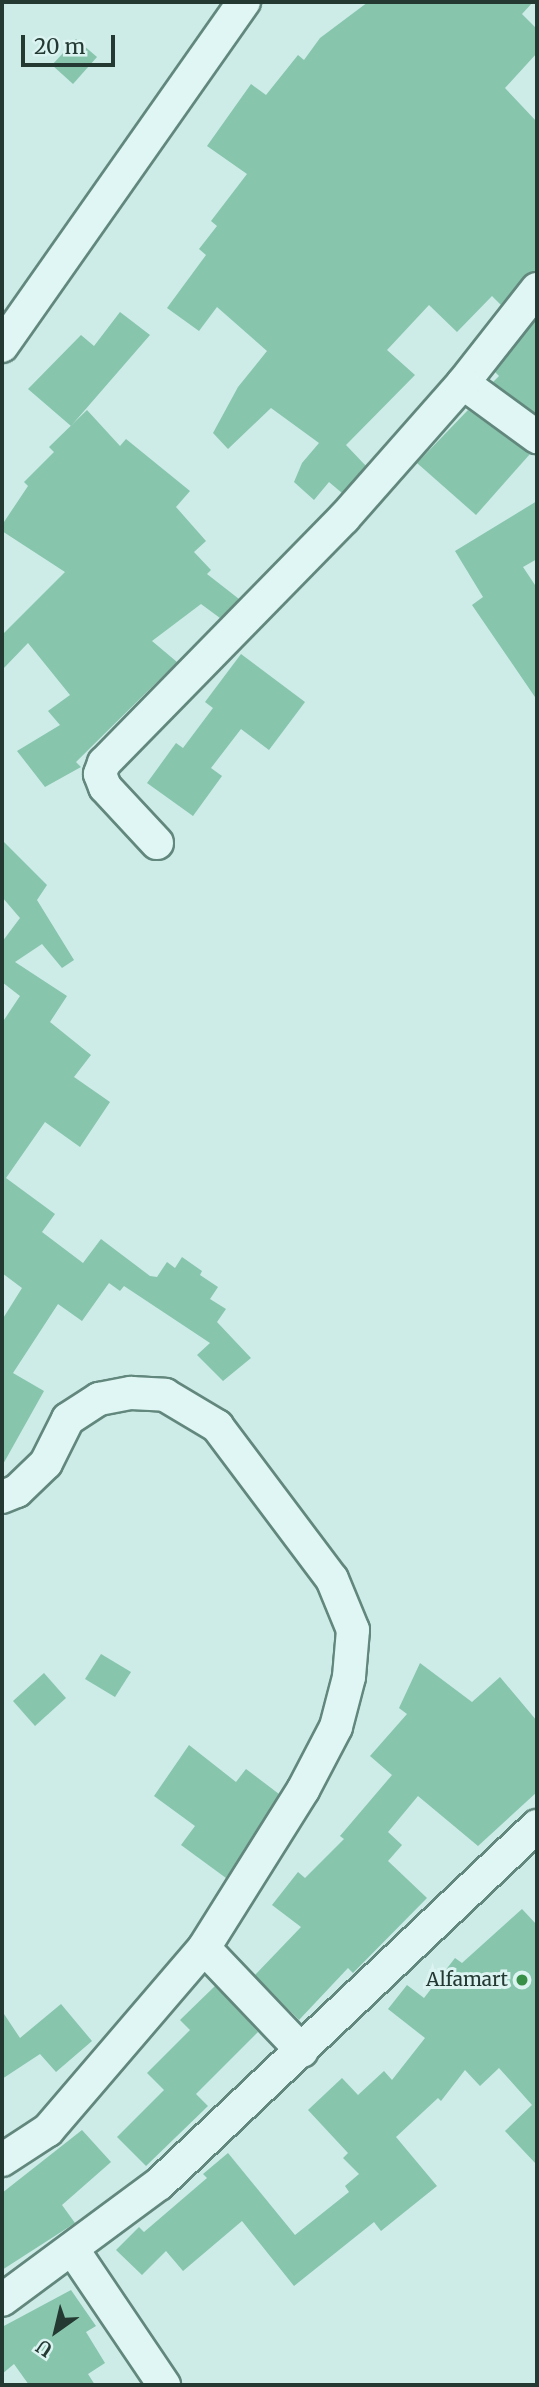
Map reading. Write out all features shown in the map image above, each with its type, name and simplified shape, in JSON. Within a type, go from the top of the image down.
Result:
[{"type":"street","points":[[2,346],[244,2]]},
{"type":"street","points":[[157,843],[105,788],[100,774],[104,763],[344,518],[463,383],[537,289]]},
{"type":"street","points":[[463,383],[537,437]]},
{"type":"street","points":[[2,1497],[17,1491],[46,1463],[68,1419],[99,1399],[131,1393],[165,1395],[217,1426],[332,1579],[353,1630],[349,1677],[336,1727],[303,1790],[204,1948],[48,2130],[2,2160]]},
{"type":"street","points":[[2,2300],[159,2184],[302,2052],[537,1826]]},
{"type":"street","points":[[204,1948],[302,2052]]},
{"type":"street","points":[[73,2250],[164,2385]]},
{"type":"building","points":[[368,2],[533,2],[522,14],[537,29],[537,53],[505,88],[537,122],[537,271],[523,277],[501,305],[492,296],[457,332],[429,305],[387,350],[415,375],[346,445],[366,466],[342,493],[329,482],[314,500],[294,482],[302,463],[319,443],[271,408],[228,449],[213,433],[238,387],[267,351],[217,307],[199,331],[167,308],[206,255],[199,249],[217,226],[211,221],[247,174],[207,146],[251,84],[266,95],[298,55],[304,60],[320,38]]},
{"type":"building","points":[[76,39],[97,57],[73,84],[52,65]]},
{"type":"building","points":[[120,312],[150,335],[71,426],[28,389],[81,335],[94,346]]},
{"type":"building","points":[[537,318],[537,414],[493,382],[499,376],[495,372]]},
{"type":"building","points":[[87,410],[120,446],[126,439],[190,491],[176,507],[206,541],[194,552],[211,570],[207,574],[239,599],[220,618],[201,604],[152,641],[177,662],[76,762],[81,767],[45,787],[17,751],[60,725],[48,711],[70,695],[28,643],[2,670],[2,635],[65,572],[2,531],[2,525],[28,486],[24,482],[54,452],[49,447]]},
{"type":"building","points":[[468,410],[530,454],[476,515],[417,463]]},
{"type":"building","points":[[537,501],[537,559],[523,567],[537,588],[537,700],[472,605],[483,597],[455,551]]},
{"type":"building","points":[[241,654],[305,702],[269,750],[241,729],[211,768],[222,776],[193,816],[147,783],[176,743],[183,748],[213,708],[205,702]]},
{"type":"building","points":[[2,840],[47,885],[37,900],[74,960],[62,968],[42,944],[15,962],[67,996],[50,1022],[91,1055],[74,1077],[110,1102],[80,1147],[45,1122],[6,1178],[55,1214],[42,1232],[83,1263],[101,1239],[150,1276],[157,1277],[167,1262],[175,1268],[182,1257],[202,1271],[200,1275],[218,1287],[210,1299],[226,1309],[217,1322],[251,1358],[223,1381],[197,1355],[210,1343],[124,1286],[120,1291],[109,1283],[82,1321],[58,1304],[13,1373],[44,1391],[2,1466],[2,1320],[22,1288],[2,1273],[2,1023],[20,996],[2,982],[2,942],[20,918],[2,897]]},
{"type":"building","points":[[101,1654],[131,1672],[115,1697],[85,1679]]},
{"type":"building","points":[[420,1663],[472,1702],[500,1677],[537,1721],[537,1792],[478,1846],[418,1796],[388,1832],[402,1845],[388,1861],[427,1898],[353,1973],[348,1968],[299,2020],[255,1975],[301,1927],[272,1905],[298,1872],[305,1878],[344,1839],[340,1836],[392,1775],[370,1756],[407,1714],[399,1708]]},
{"type":"building","points":[[44,1673],[66,1698],[35,1726],[13,1701]]},
{"type":"building","points":[[189,1745],[236,1782],[246,1769],[279,1794],[226,1878],[181,1845],[195,1826],[154,1796]]},
{"type":"building","points":[[522,1909],[537,1925],[537,2165],[505,2131],[532,2105],[499,2068],[480,2086],[465,2070],[441,2101],[438,2098],[396,2137],[437,2186],[381,2231],[374,2222],[294,2286],[242,2221],[183,2271],[166,2251],[142,2275],[116,2250],[139,2227],[144,2232],[207,2178],[203,2174],[228,2153],[295,2235],[349,2192],[345,2186],[359,2174],[343,2158],[348,2153],[308,2110],[342,2078],[358,2095],[384,2071],[392,2080],[425,2038],[388,2009],[407,1985],[424,1998],[455,1958],[462,1963]]},
{"type":"building","points":[[215,1986],[258,2032],[196,2094],[208,2106],[146,2166],[117,2137],[164,2090],[147,2073],[190,2030],[180,2020]]},
{"type":"building","points":[[61,2004],[92,2041],[56,2072],[40,2054],[2,2079],[2,2011],[20,2038]]},
{"type":"building","points":[[82,2130],[111,2162],[62,2205],[75,2223],[2,2270],[2,2193]]},
{"type":"building","points":[[71,2290],[96,2326],[86,2332],[105,2363],[88,2374],[95,2385],[29,2385],[14,2364],[2,2374],[2,2327]]},
{"type":"place","name":"Alfamart","points":[[522,1980]]}]
